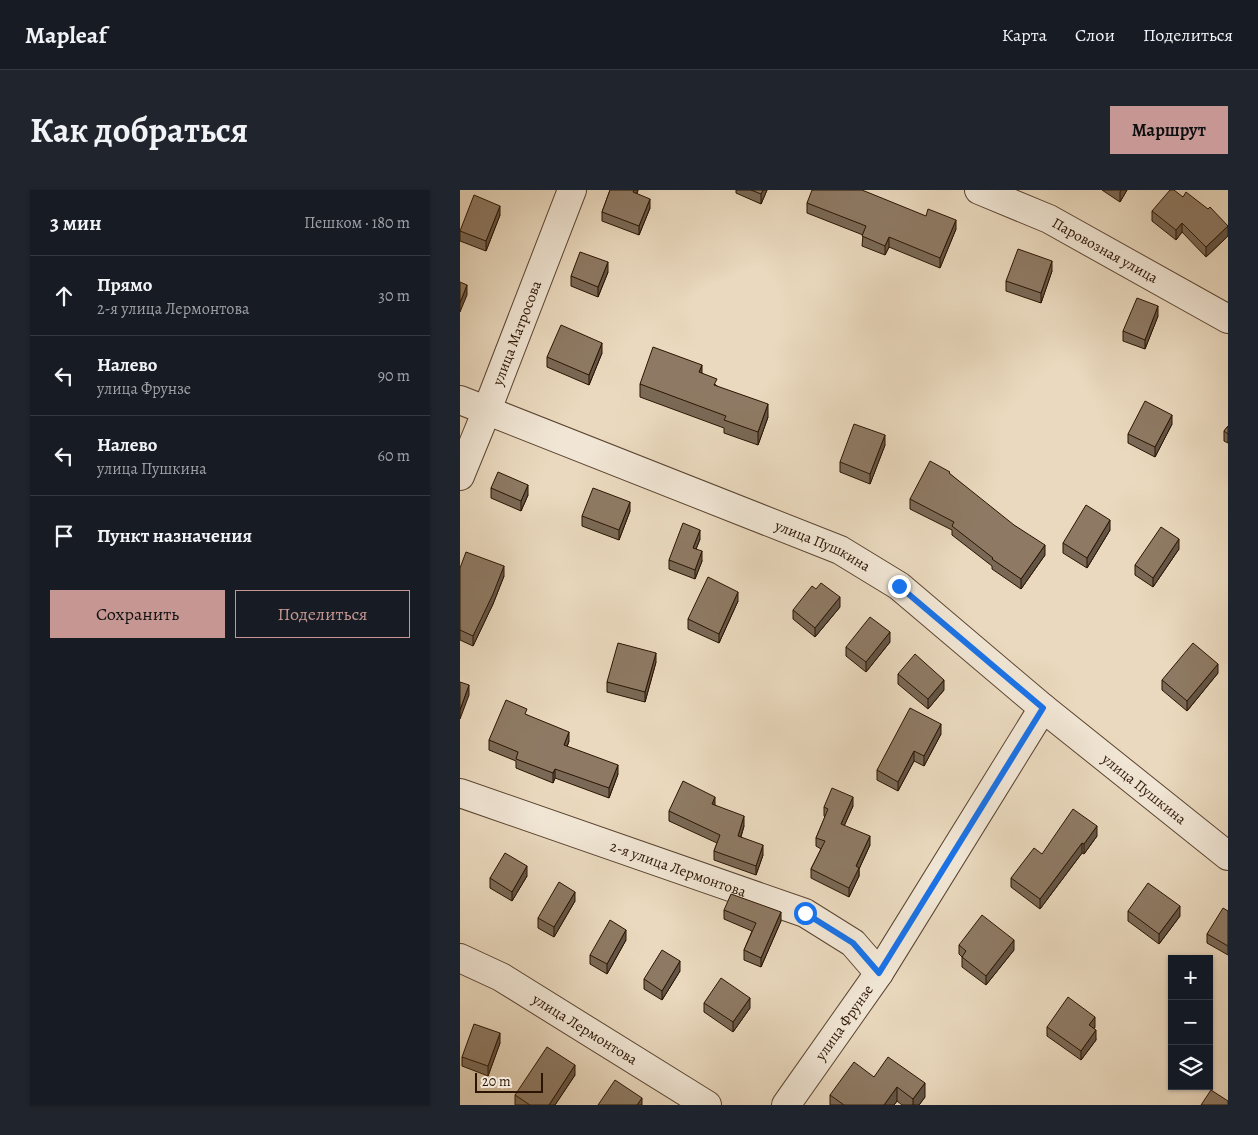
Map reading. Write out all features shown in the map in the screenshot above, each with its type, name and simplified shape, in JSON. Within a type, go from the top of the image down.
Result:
[{"type":"street","name":"улица Матросова","points":[[460,476],[572,190]]},
{"type":"street","name":"Паровозная улица","points":[[979,190],[1049,219],[1228,319]]},
{"type":"street","name":"улица Пушкина","points":[[460,400],[840,550],[899,586],[1043,708],[1228,856]]},
{"type":"street","name":"улица Фрунзе","points":[[786,1105],[879,973],[1043,708]]},
{"type":"street","name":"2-я улица Лермонтова","points":[[460,793],[805,913],[853,943],[879,973]]},
{"type":"street","name":"улица Лермонтова","points":[[460,958],[501,977],[707,1105]]},
{"type":"building","points":[[610,190],[634,190],[633,192],[650,199],[639,226],[602,212]]},
{"type":"building","points":[[751,190],[763,190],[761,194]]},
{"type":"building","points":[[812,190],[862,190],[926,216],[928,209],[956,220],[940,258],[889,237],[885,246],[862,236],[866,226],[807,203]]},
{"type":"building","points":[[1170,190],[1174,190],[1183,197],[1186,192],[1208,209],[1210,207],[1228,226],[1206,247],[1182,223],[1176,230],[1152,211]]},
{"type":"building","points":[[474,195],[500,206],[486,241],[460,231]]},
{"type":"building","points":[[1018,249],[1052,261],[1041,293],[1006,281]]},
{"type":"building","points":[[580,252],[608,262],[598,287],[571,276]]},
{"type":"building","points":[[460,282],[467,285],[460,303]]},
{"type":"building","points":[[1137,298],[1158,306],[1145,340],[1123,331]]},
{"type":"building","points":[[561,325],[602,343],[589,375],[547,357]]},
{"type":"building","points":[[653,347],[702,365],[699,372],[717,379],[714,385],[768,404],[758,432],[724,420],[726,416],[640,384]]},
{"type":"building","points":[[1145,401],[1172,415],[1155,447],[1128,434]]},
{"type":"building","points":[[854,424],[885,435],[870,474],[840,462]]},
{"type":"building","points":[[1228,426],[1228,434],[1224,431]]},
{"type":"building","points":[[930,461],[950,472],[1014,525],[1045,545],[1021,579],[992,559],[952,526],[954,522],[910,499]]},
{"type":"building","points":[[498,472],[528,485],[521,501],[491,488]]},
{"type":"building","points":[[593,488],[630,502],[619,530],[582,516]]},
{"type":"building","points":[[1086,505],[1110,520],[1087,558],[1063,543]]},
{"type":"building","points":[[683,523],[700,530],[693,548],[702,551],[695,570],[669,560]]},
{"type":"building","points":[[1161,527],[1179,539],[1153,578],[1135,565]]},
{"type":"building","points":[[466,552],[504,566],[473,636],[460,630],[460,568]]},
{"type":"building","points":[[708,577],[738,592],[719,634],[688,619]]},
{"type":"building","points":[[821,583],[840,597],[815,628],[793,610],[812,586],[816,589]]},
{"type":"building","points":[[870,617],[890,632],[866,662],[846,647]]},
{"type":"building","points":[[618,643],[656,653],[645,692],[607,682]]},
{"type":"building","points":[[1193,643],[1218,664],[1187,701],[1162,680]]},
{"type":"building","points":[[915,654],[944,680],[928,699],[898,674]]},
{"type":"building","points":[[460,682],[469,685],[460,710]]},
{"type":"building","points":[[506,700],[527,709],[525,714],[569,732],[564,745],[618,765],[609,788],[555,769],[553,773],[516,759],[518,752],[489,740]]},
{"type":"building","points":[[910,708],[941,724],[924,756],[914,751],[898,782],[877,770]]},
{"type":"building","points":[[683,781],[715,797],[712,804],[744,816],[738,836],[763,845],[756,866],[714,851],[720,835],[669,811]]},
{"type":"building","points":[[832,788],[853,797],[841,824],[870,836],[856,866],[859,868],[849,888],[811,869],[825,841],[816,838],[828,809],[824,807]]},
{"type":"building","points":[[1073,809],[1097,826],[1040,899],[1011,878],[1034,848],[1042,854]]},
{"type":"building","points":[[505,853],[527,866],[512,892],[490,878]]},
{"type":"building","points":[[559,882],[575,892],[554,927],[538,918]]},
{"type":"building","points":[[1148,883],[1180,906],[1159,934],[1128,911]]},
{"type":"building","points":[[731,894],[781,912],[761,958],[744,950],[756,923],[724,910]]},
{"type":"building","points":[[1223,908],[1228,911],[1228,946],[1207,934]]},
{"type":"building","points":[[982,915],[1014,940],[986,976],[962,957],[966,951],[959,945]]},
{"type":"building","points":[[610,920],[626,930],[607,964],[590,955]]},
{"type":"building","points":[[662,950],[680,961],[662,991],[644,979]]},
{"type":"building","points":[[721,978],[750,998],[733,1022],[704,1003]]},
{"type":"building","points":[[1068,997],[1095,1017],[1089,1025],[1096,1030],[1081,1051],[1047,1027]]},
{"type":"building","points":[[474,1024],[500,1033],[488,1066],[462,1057]]},
{"type":"building","points":[[547,1047],[575,1065],[549,1105],[530,1105],[515,1095]]},
{"type":"building","points":[[888,1057],[925,1083],[913,1099],[897,1087],[884,1105],[844,1105],[830,1095],[854,1062],[874,1077]]},
{"type":"building","points":[[615,1080],[642,1098],[637,1105],[598,1105]]},
{"type":"building","points":[[1211,1090],[1228,1101],[1228,1105],[1201,1105]]},
{"type":"route","points":[[805,913],[853,943],[879,973],[1043,708],[899,586]]}]
